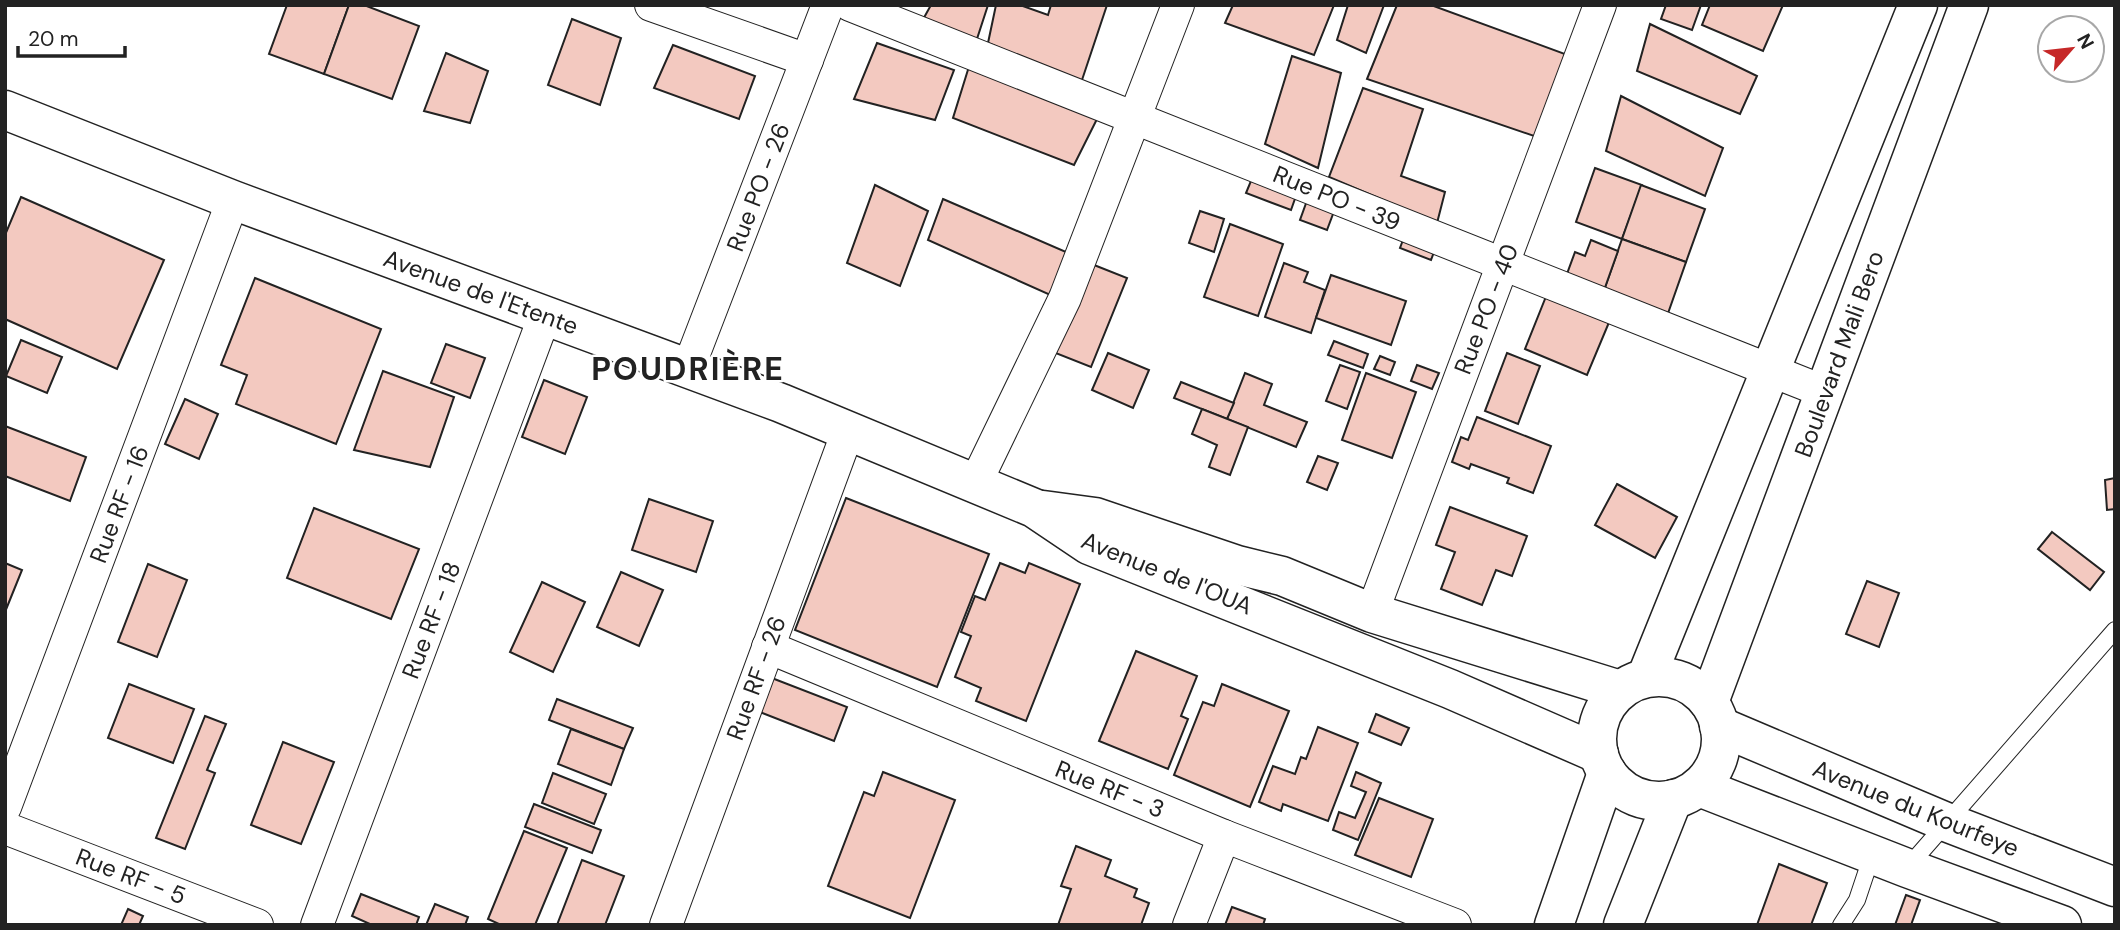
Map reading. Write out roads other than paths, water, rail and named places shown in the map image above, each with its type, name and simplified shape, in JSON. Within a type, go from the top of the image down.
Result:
[{"type":"main road","points":[[1918,5],[1770,370],[1633,684],[1603,712],[1597,740],[1603,763],[1628,792],[1642,798],[1686,793],[1889,862],[2062,925]]},
{"type":"main road","name":"Boulevard Mali Bero","points":[[1714,714],[1825,392],[1969,5]]},
{"type":"main road","name":"Avenue de l'Etente","points":[[5,110],[233,200],[688,369],[848,431],[1034,508]]},
{"type":"main road","name":"Avenue de l'OUA","points":[[1034,508],[1095,517],[1237,565],[1282,576],[1372,613],[1633,684]]},
{"type":"main road","name":"Avenue de l'OUA","points":[[1034,508],[1089,545],[1263,612],[1603,763]]},
{"type":"main road","points":[[1623,925],[1686,793],[1716,762],[1721,738],[1714,714],[1687,684],[1660,676],[1633,684]]},
{"type":"main road","name":"Avenue du Kourfeye","points":[[1714,714],[1946,822],[2115,887]]},
{"type":"main road","points":[[1554,925],[1603,763]]},
{"type":"street","points":[[651,5],[807,60]]},
{"type":"street","name":"Rue PO - 26","points":[[688,369],[828,5]]},
{"type":"street","name":"Rue PO - 39","points":[[850,5],[1825,392]]},
{"type":"street","points":[[975,484],[1065,298],[1178,5]]},
{"type":"street","name":"Rue PO - 40","points":[[1372,613],[1600,5]]},
{"type":"street","name":"Rue RF - 16","points":[[5,807],[233,200]]},
{"type":"street","name":"Rue RF - 18","points":[[317,925],[545,315]]},
{"type":"street","name":"Rue RF - 26","points":[[666,925],[848,431]]},
{"type":"street","name":"Rue RF - 3","points":[[768,647],[1224,836],[1455,925]]},
{"type":"street","name":"Rue RF - 5","points":[[5,828],[257,925]]},
{"type":"street","points":[[1189,925],[1224,836]]},
{"type":"lane","points":[[1841,925],[1857,900],[1889,862],[1946,822],[2115,630]]},
{"type":"district","name":"POUDRIÈRE","points":[[688,369]]}]
